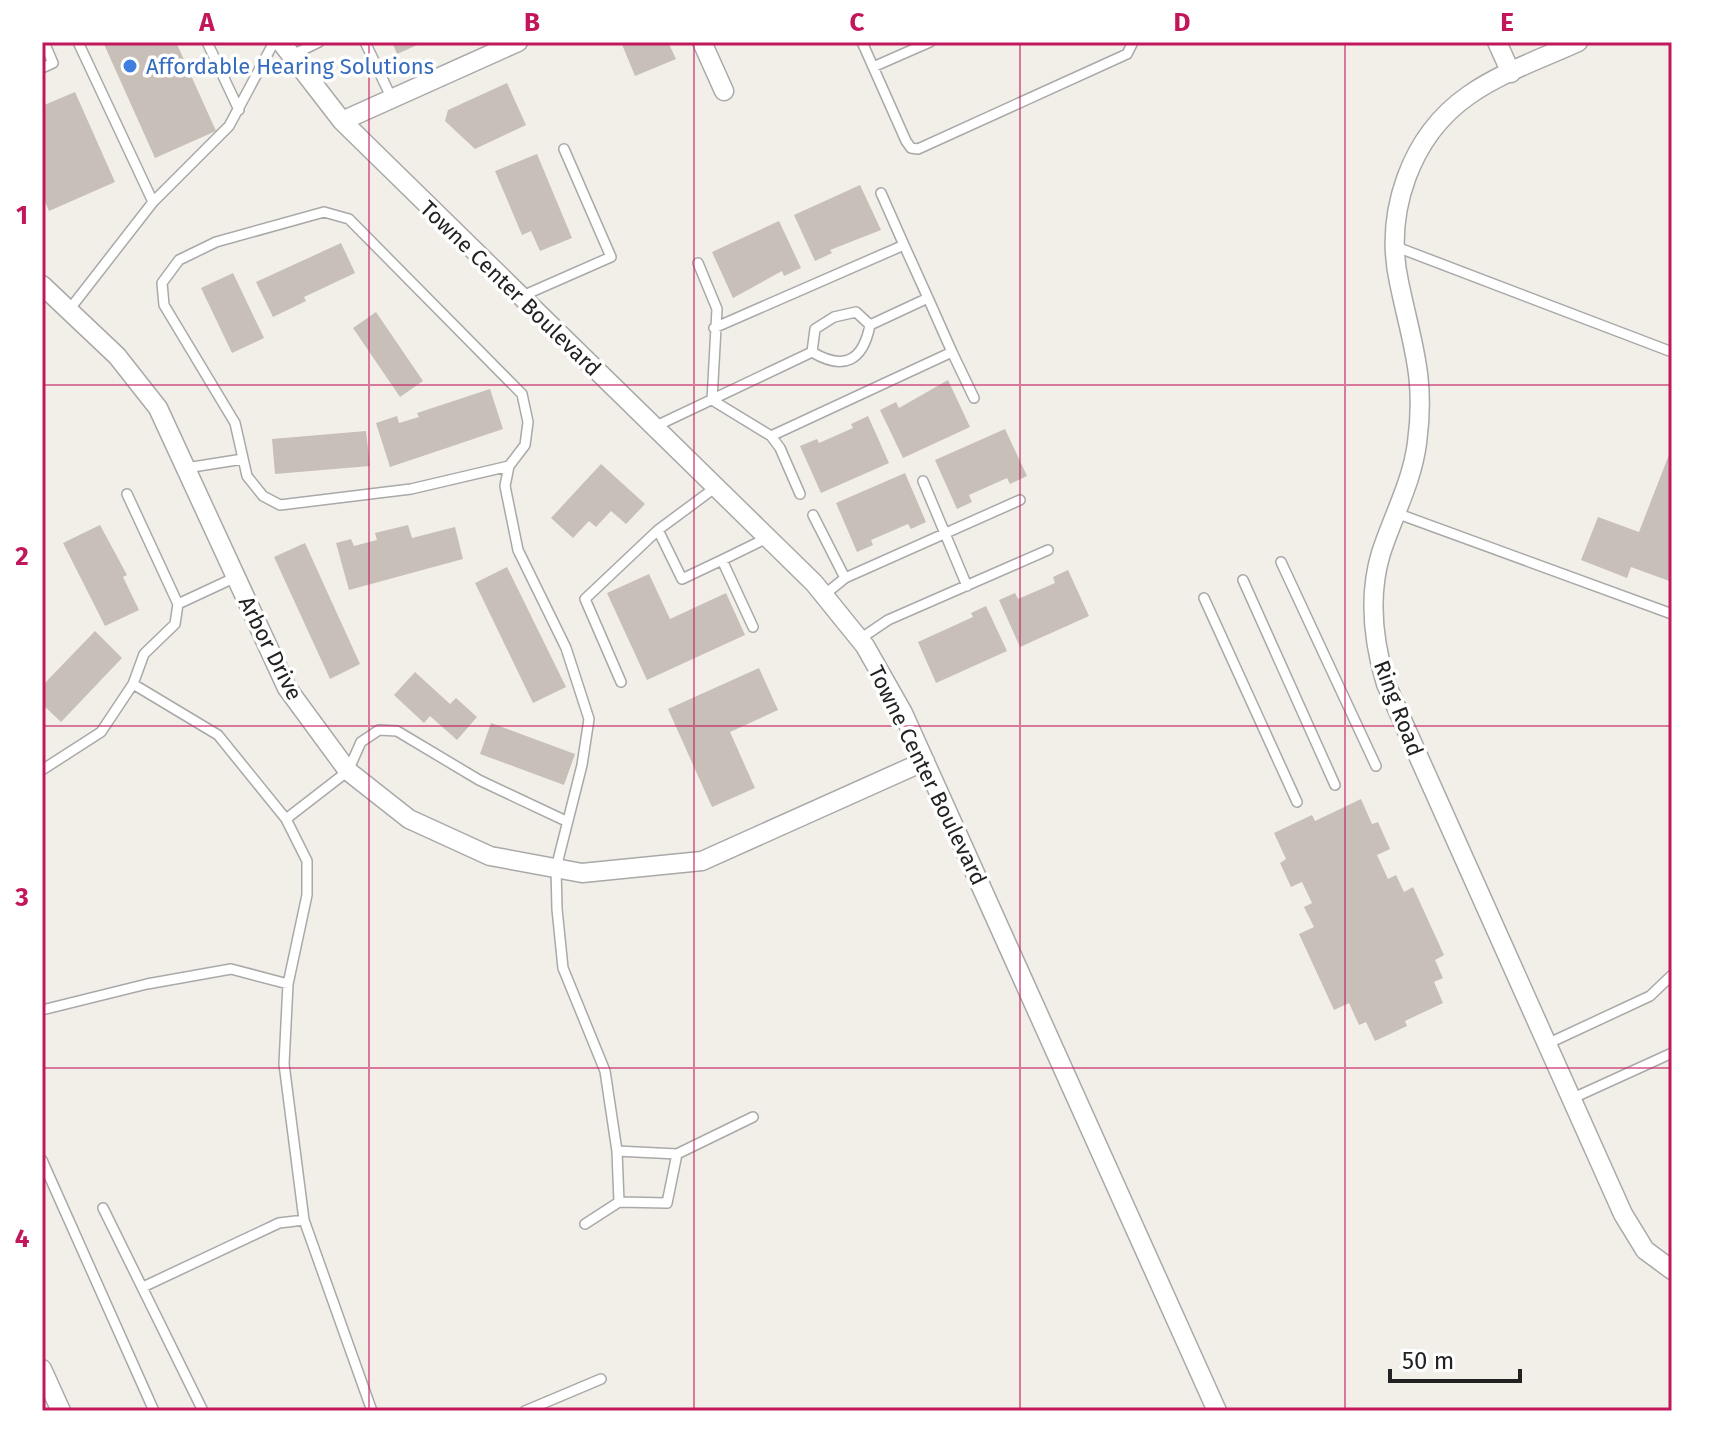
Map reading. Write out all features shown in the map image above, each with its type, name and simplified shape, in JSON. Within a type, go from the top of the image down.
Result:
[{"type":"street","points":[[702,42],[724,91]]},
{"type":"street","points":[[1497,42],[1511,73]]},
{"type":"street","name":"Ring Road","points":[[1578,42],[1511,73],[1458,104],[1420,147],[1397,211],[1394,246],[1420,376],[1416,448],[1381,555],[1374,593],[1379,663],[1571,1099],[1635,1236],[1645,1250],[1672,1270]]},
{"type":"street","points":[[342,121],[515,43]]},
{"type":"street","name":"Towne Center Boulevard","points":[[285,49],[342,121],[716,487],[824,595],[860,639],[892,691],[925,761],[1217,1411]]},
{"type":"street","name":"Arbor Drive","points":[[44,291],[69,310],[117,356],[158,408],[287,688],[348,771],[409,819],[490,856],[582,873],[702,861],[925,761]]},
{"type":"street","points":[[42,1369],[61,1411]]},
{"type":"lane","points":[[42,68],[53,63],[44,42]]},
{"type":"lane","points":[[78,42],[153,202]]},
{"type":"lane","points":[[207,42],[239,110]]},
{"type":"lane","points":[[69,310],[153,202],[229,126],[274,42]]},
{"type":"lane","points":[[285,49],[319,42]]},
{"type":"lane","points":[[365,42],[392,99]]},
{"type":"lane","points":[[862,42],[906,141],[911,148],[918,149],[1127,54],[1133,42]]},
{"type":"lane","points":[[873,67],[930,42]]},
{"type":"lane","points":[[520,297],[611,257],[564,149]]},
{"type":"lane","points":[[881,193],[974,398]]},
{"type":"lane","points":[[509,466],[411,489],[280,505],[263,496],[247,476],[235,423],[164,305],[162,283],[179,260],[216,242],[324,212],[349,219],[522,394],[528,422],[525,445],[509,466],[505,486],[518,550],[566,648],[589,719],[582,765],[556,868],[563,968],[605,1071],[617,1151],[619,1202]]},
{"type":"lane","points":[[714,328],[904,245]]},
{"type":"lane","points":[[1394,246],[1672,352]]},
{"type":"lane","points":[[698,263],[717,309],[712,400]]},
{"type":"lane","points":[[870,325],[928,298]]},
{"type":"lane","points":[[812,352],[815,329],[834,317],[856,312],[870,325]]},
{"type":"lane","points":[[812,352],[831,363],[849,360],[866,347],[870,325]]},
{"type":"lane","points":[[654,427],[812,352]]},
{"type":"lane","points":[[771,436],[952,352]]},
{"type":"lane","points":[[712,400],[771,436],[780,448],[800,494]]},
{"type":"lane","points":[[186,468],[243,459]]},
{"type":"lane","points":[[923,481],[967,586]]},
{"type":"lane","points":[[621,682],[585,599],[658,530],[716,487]]},
{"type":"lane","points":[[42,770],[101,732],[133,684],[144,654],[175,624],[178,604],[127,494]]},
{"type":"lane","points":[[824,595],[845,578],[1020,500]]},
{"type":"lane","points":[[1396,513],[1672,614]]},
{"type":"lane","points":[[813,515],[845,578]]},
{"type":"lane","points":[[658,530],[682,579],[767,538]]},
{"type":"lane","points":[[860,639],[888,620],[1048,550]]},
{"type":"lane","points":[[722,560],[753,627]]},
{"type":"lane","points":[[1281,562],[1376,766]]},
{"type":"lane","points":[[178,604],[236,577]]},
{"type":"lane","points":[[1243,580],[1335,785]]},
{"type":"lane","points":[[1204,598],[1297,802]]},
{"type":"lane","points":[[133,684],[218,735],[286,819],[307,861],[307,895],[288,984],[284,1064],[304,1220],[372,1411]]},
{"type":"lane","points":[[286,819],[348,771],[361,742],[379,730],[397,731],[479,780],[566,821]]},
{"type":"lane","points":[[42,1010],[147,984],[231,969],[288,984]]},
{"type":"lane","points":[[1547,1044],[1650,996],[1672,975]]},
{"type":"lane","points":[[1571,1099],[1672,1053]]},
{"type":"lane","points":[[617,1151],[677,1154],[753,1117]]},
{"type":"lane","points":[[585,1224],[619,1202],[667,1203],[677,1154]]},
{"type":"lane","points":[[42,1160],[154,1411]]},
{"type":"lane","points":[[103,1208],[203,1411]]},
{"type":"lane","points":[[143,1287],[279,1223],[304,1220]]},
{"type":"lane","points":[[525,1411],[601,1379]]},
{"type":"building","points":[[103,42],[176,42],[216,131],[155,158]]},
{"type":"building","points":[[392,42],[424,42],[397,54]]},
{"type":"building","points":[[621,42],[668,42],[676,59],[635,76]]},
{"type":"building","points":[[507,83],[526,125],[475,149],[445,121],[448,110]]},
{"type":"building","points":[[75,92],[115,182],[49,211],[42,195],[42,106]]},
{"type":"building","points":[[537,154],[572,238],[540,251],[531,231],[522,235],[495,171]]},
{"type":"building","points":[[860,185],[881,230],[830,250],[832,253],[815,261],[794,215]]},
{"type":"building","points":[[779,221],[801,268],[784,276],[782,271],[733,298],[712,252]]},
{"type":"building","points":[[341,243],[355,273],[304,297],[306,301],[273,317],[256,282]]},
{"type":"building","points":[[233,273],[264,338],[232,353],[201,288]]},
{"type":"building","points":[[376,312],[423,381],[400,397],[353,328]]},
{"type":"building","points":[[948,380],[970,427],[903,458],[880,410],[896,402],[899,408]]},
{"type":"building","points":[[490,389],[503,429],[390,467],[376,423],[397,416],[399,423],[419,417],[417,413]]},
{"type":"building","points":[[868,416],[889,463],[821,493],[800,446],[817,439],[819,443],[853,428],[851,424]]},
{"type":"building","points":[[1005,429],[1027,476],[1010,484],[1007,478],[969,495],[972,502],[957,509],[935,460]]},
{"type":"building","points":[[366,431],[370,466],[275,474],[272,439]]},
{"type":"building","points":[[1670,452],[1672,582],[1631,567],[1627,578],[1581,560],[1598,517],[1639,532]]},
{"type":"building","points":[[601,464],[645,504],[626,524],[611,511],[596,527],[589,521],[573,538],[551,518]]},
{"type":"building","points":[[905,473],[926,522],[911,529],[908,524],[871,540],[873,545],[857,552],[836,503]]},
{"type":"building","points":[[100,525],[127,575],[123,577],[139,610],[105,626],[63,543]]},
{"type":"building","points":[[408,525],[412,538],[455,527],[463,559],[349,590],[336,543],[351,539],[354,546],[377,540],[375,533]]},
{"type":"building","points":[[305,543],[360,664],[330,679],[274,557]]},
{"type":"building","points":[[507,567],[566,687],[533,703],[475,583]]},
{"type":"building","points":[[1068,570],[1089,616],[1020,647],[999,600],[1015,593],[1018,599],[1055,583],[1053,577]]},
{"type":"building","points":[[649,574],[670,619],[726,593],[745,635],[647,680],[607,593]]},
{"type":"building","points":[[986,606],[1007,651],[936,683],[918,642],[973,617],[971,613]]},
{"type":"building","points":[[95,631],[122,658],[61,722],[42,704],[42,686]]},
{"type":"building","points":[[759,668],[778,710],[730,732],[755,788],[712,807],[668,709]]},
{"type":"building","points":[[415,672],[450,704],[456,698],[477,717],[457,740],[430,716],[424,723],[394,695]]},
{"type":"building","points":[[491,723],[575,754],[564,785],[480,754]]},
{"type":"building","points":[[1361,799],[1372,824],[1378,822],[1390,849],[1377,855],[1388,879],[1396,875],[1404,892],[1413,887],[1444,955],[1435,960],[1443,978],[1434,982],[1443,1003],[1405,1021],[1407,1026],[1375,1041],[1366,1022],[1359,1025],[1349,1003],[1334,1010],[1299,934],[1314,927],[1304,907],[1312,903],[1302,882],[1291,887],[1280,863],[1286,859],[1274,833],[1312,815],[1315,821]]},
{"type":"place","name":"Affordable Hearing Solutions","points":[[130,66]]}]
